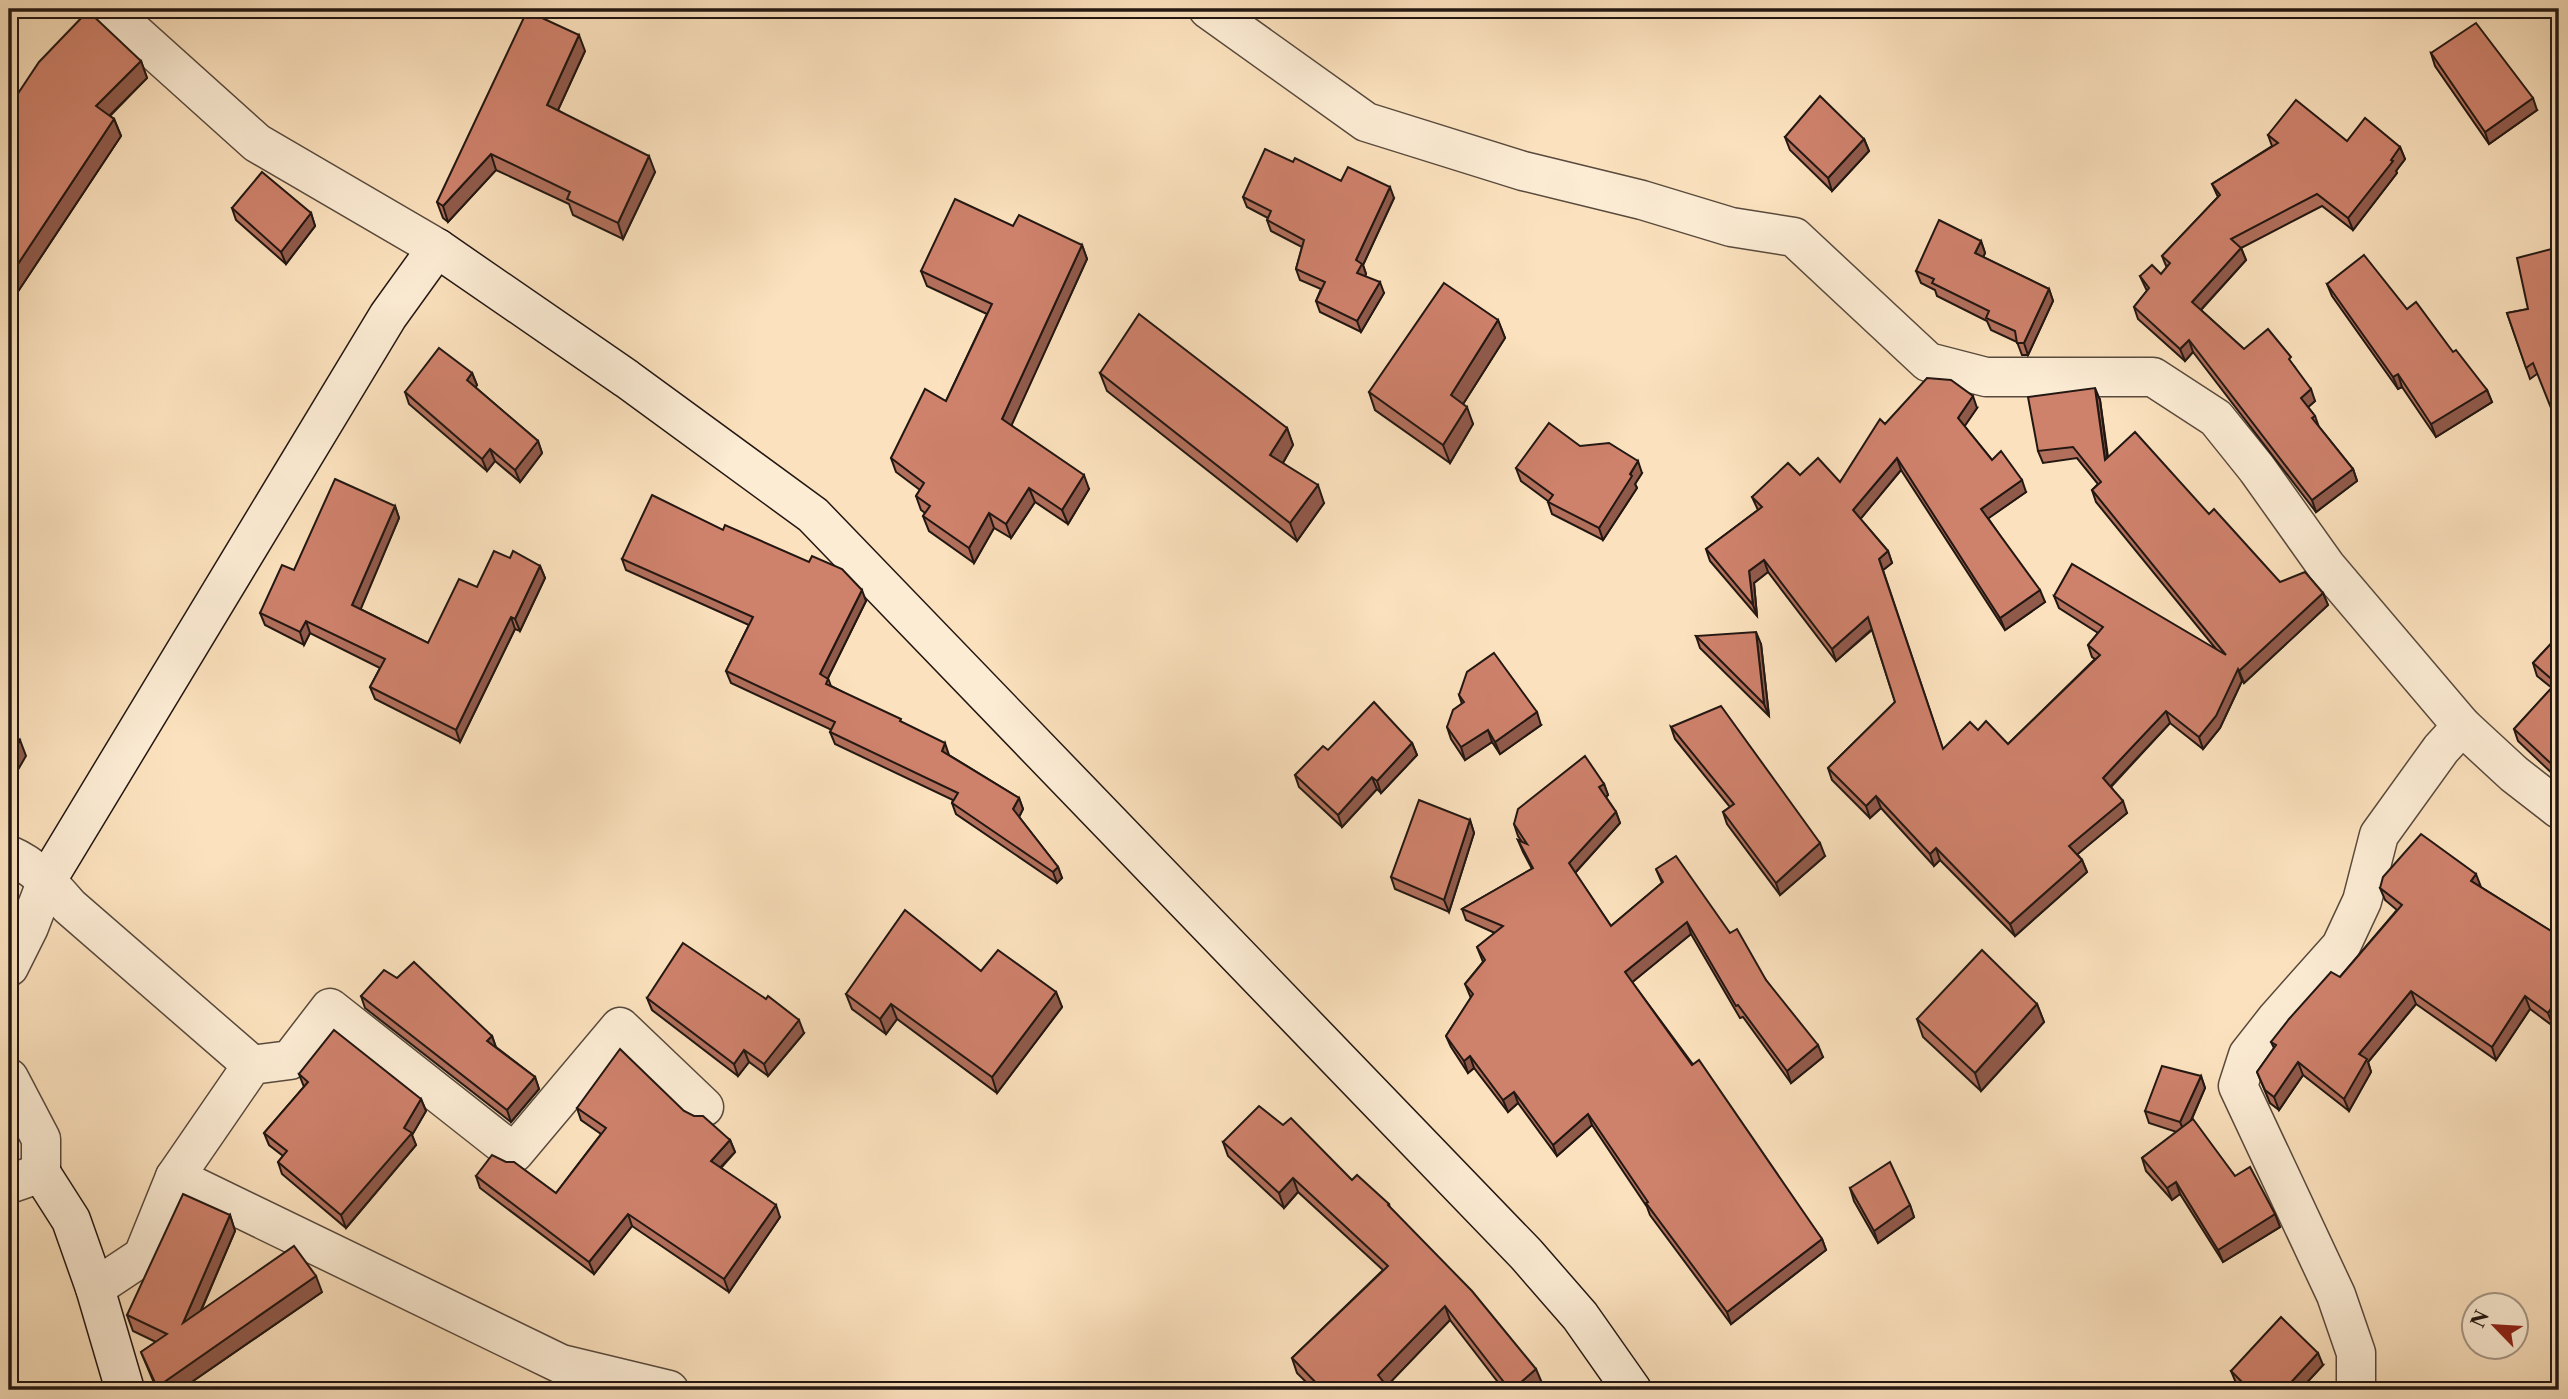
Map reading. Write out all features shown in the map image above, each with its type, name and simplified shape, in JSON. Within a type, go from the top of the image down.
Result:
[{"type":"street","points":[[108,9],[257,143],[437,248],[670,410],[813,515],[1526,1254],[1580,1316],[1632,1390]]},
{"type":"street","points":[[1208,9],[1366,122],[1523,171],[1642,200],[1731,226],[1794,237],[1928,362],[1986,377],[2153,377],[2216,418],[2257,469],[2326,566],[2462,726],[2514,774],[2559,809]]},
{"type":"street","points":[[9,967],[29,927],[47,880],[380,328],[437,248]]},
{"type":"street","points":[[2356,1390],[2356,1353],[2336,1296],[2238,1086],[2248,1055],[2341,946],[2362,901],[2379,835],[2441,750],[2462,726]]},
{"type":"street","points":[[9,855],[22,861],[47,880],[69,905],[252,1065]]},
{"type":"street","points":[[9,924],[26,895],[47,880]]},
{"type":"street","points":[[95,1288],[143,1256],[175,1177],[252,1065],[290,1060],[330,1008],[514,1153],[620,1027],[704,1107]]},
{"type":"street","points":[[9,1078],[41,1139],[25,1178]]},
{"type":"street","points":[[9,1123],[25,1178],[71,1220],[95,1288],[125,1390]]},
{"type":"street","points":[[175,1177],[561,1364],[669,1390]]},
{"type":"building","points":[[88,11],[141,61],[96,106],[114,119],[10,276],[9,107],[39,62]]},
{"type":"building","points":[[527,11],[579,35],[547,105],[649,156],[618,223],[567,199],[570,192],[491,154],[443,206],[437,202]]},
{"type":"building","points":[[2476,23],[2533,98],[2485,132],[2431,53]]},
{"type":"building","points":[[1820,96],[1864,139],[1828,178],[1785,137]]},
{"type":"building","points":[[2296,100],[2347,141],[2365,118],[2400,147],[2391,160],[2393,161],[2348,218],[2317,194],[2231,239],[2241,248],[2192,302],[2244,349],[2268,329],[2291,357],[2289,359],[2311,389],[2301,398],[2315,416],[2312,418],[2353,469],[2312,500],[2189,340],[2180,349],[2134,307],[2149,288],[2140,276],[2152,265],[2161,274],[2170,263],[2162,256],[2220,195],[2212,184],[2278,143],[2268,135]]},
{"type":"building","points":[[1265,149],[1293,162],[1295,158],[1341,181],[1348,167],[1390,187],[1356,260],[1362,264],[1357,273],[1380,282],[1357,321],[1316,301],[1325,282],[1296,269],[1304,240],[1267,220],[1271,211],[1243,197]]},
{"type":"building","points":[[262,172],[311,213],[281,252],[232,208]]},
{"type":"building","points":[[955,199],[1013,226],[1019,215],[1082,245],[1002,419],[1084,475],[1062,510],[1029,488],[1006,524],[989,513],[969,548],[923,516],[930,506],[916,496],[924,483],[891,458],[925,389],[946,401],[992,304],[921,271]]},
{"type":"building","points":[[1939,220],[1981,241],[1975,253],[2049,289],[2024,343],[2017,343],[2015,331],[1986,318],[1989,311],[1932,283],[1934,279],[1916,271]]},
{"type":"building","points":[[2559,247],[2559,428],[2533,363],[2526,368],[2507,313],[2528,309],[2517,258]]},
{"type":"building","points":[[2364,255],[2407,309],[2416,302],[2453,352],[2456,350],[2487,390],[2431,424],[2398,374],[2393,377],[2327,284]]},
{"type":"building","points":[[1444,283],[1498,320],[1451,395],[1467,407],[1443,445],[1369,392]]},
{"type":"building","points":[[1139,314],[1287,428],[1270,455],[1318,485],[1290,523],[1100,373]]},
{"type":"building","points":[[439,348],[472,373],[467,380],[538,441],[515,470],[490,449],[482,459],[405,392]]},
{"type":"building","points":[[1927,378],[1951,380],[1973,396],[1958,418],[1992,460],[2001,451],[2022,480],[1981,509],[2040,590],[2000,618],[1897,458],[1853,510],[1888,551],[1879,559],[1943,749],[1970,722],[1978,730],[1986,721],[2008,744],[2100,655],[2088,645],[2103,627],[2054,596],[2072,564],[2226,655],[2092,490],[2101,482],[2073,447],[2038,451],[2028,397],[2095,388],[2105,460],[2135,432],[2209,514],[2214,509],[2280,582],[2305,572],[2323,593],[2239,671],[2238,669],[2216,716],[2199,737],[2166,711],[2103,778],[2123,801],[2069,846],[2082,860],[2010,924],[1936,848],[1930,854],[1876,796],[1866,806],[1828,768],[1895,702],[1868,617],[1832,649],[1764,560],[1749,571],[1753,605],[1706,549],[1762,507],[1752,497],[1788,463],[1800,475],[1818,458],[1840,482],[1880,419],[1885,424]]},
{"type":"building","points":[[1549,423],[1580,446],[1609,443],[1638,461],[1630,474],[1632,476],[1599,528],[1548,502],[1553,495],[1516,468]]},
{"type":"building","points":[[335,479],[395,506],[352,605],[428,643],[459,579],[477,587],[494,551],[510,558],[513,551],[540,566],[515,619],[511,617],[456,730],[370,687],[385,659],[306,621],[300,632],[260,613],[282,565],[294,570]]},
{"type":"building","points":[[652,495],[723,530],[725,525],[809,562],[812,556],[842,569],[862,590],[820,674],[828,679],[826,684],[945,743],[942,751],[1019,798],[1013,809],[1058,867],[1053,872],[952,803],[958,793],[830,732],[835,722],[726,671],[753,617],[622,559]]},
{"type":"building","points":[[1756,632],[1764,704],[1696,636]]},
{"type":"building","points":[[2559,635],[2559,771],[2514,729],[2556,683],[2533,663]]},
{"type":"building","points":[[1494,653],[1537,712],[1495,742],[1488,730],[1461,747],[1447,727],[1453,710],[1464,702],[1459,695],[1467,672]]},
{"type":"building","points":[[1374,702],[1412,743],[1377,781],[1372,777],[1338,815],[1295,775],[1323,746],[1328,750]]},
{"type":"building","points":[[1721,706],[1820,843],[1776,883],[1723,812],[1734,804],[1671,727]]},
{"type":"building","points":[[9,734],[20,740],[9,760]]},
{"type":"building","points":[[1585,756],[1604,784],[1599,787],[1616,812],[1569,863],[1611,926],[1663,882],[1656,869],[1676,856],[1730,933],[1737,929],[1766,980],[1818,1045],[1787,1071],[1738,1005],[1736,1006],[1687,922],[1625,972],[1692,1065],[1699,1060],[1822,1239],[1727,1312],[1646,1203],[1648,1202],[1588,1114],[1553,1145],[1514,1092],[1503,1100],[1470,1056],[1464,1061],[1446,1036],[1473,994],[1465,984],[1485,960],[1477,947],[1503,926],[1462,909],[1533,868],[1518,840],[1527,844],[1514,824],[1518,809]]},
{"type":"building","points":[[1419,800],[1470,820],[1444,900],[1391,877]]},
{"type":"building","points":[[2421,834],[2476,874],[2471,881],[2559,936],[2559,1018],[2525,996],[2492,1047],[2411,991],[2359,1054],[2367,1059],[2344,1099],[2298,1062],[2274,1097],[2265,1090],[2257,1072],[2276,1045],[2271,1042],[2331,972],[2340,977],[2402,905],[2380,888],[2383,877]]},
{"type":"building","points":[[905,910],[981,971],[998,950],[1056,992],[992,1077],[891,1004],[880,1019],[846,994]]},
{"type":"building","points":[[683,943],[766,999],[768,996],[799,1020],[764,1064],[744,1050],[734,1064],[647,998]]},
{"type":"building","points":[[1982,950],[2037,1004],[1975,1073],[1917,1019]]},
{"type":"building","points":[[414,962],[492,1036],[487,1041],[535,1077],[507,1110],[361,996],[384,970],[397,978]]},
{"type":"building","points":[[334,1030],[421,1099],[404,1128],[412,1133],[341,1215],[278,1162],[287,1151],[264,1133],[308,1082],[299,1074]]},
{"type":"building","points":[[620,1049],[684,1111],[694,1116],[703,1116],[730,1140],[711,1161],[776,1205],[724,1279],[628,1214],[589,1262],[476,1176],[492,1155],[506,1162],[514,1162],[556,1193],[606,1128],[577,1108]]},
{"type":"building","points":[[2162,1066],[2201,1076],[2180,1122],[2145,1111]]},
{"type":"building","points":[[1259,1106],[1283,1125],[1291,1118],[1352,1180],[1357,1175],[1389,1204],[1472,1291],[1536,1369],[1510,1390],[1445,1306],[1378,1375],[1390,1390],[1323,1390],[1292,1358],[1388,1266],[1293,1178],[1279,1193],[1223,1142]]},
{"type":"building","points":[[2193,1119],[2235,1176],[2250,1167],[2275,1214],[2218,1250],[2176,1182],[2167,1188],[2142,1158]]},
{"type":"building","points":[[1890,1162],[1910,1205],[1874,1231],[1850,1188]]},
{"type":"building","points":[[183,1194],[230,1215],[183,1323],[294,1246],[316,1276],[157,1387],[141,1352],[167,1334],[127,1315]]},
{"type":"building","points":[[2281,1317],[2318,1353],[2284,1390],[2250,1390],[2231,1371]]}]
